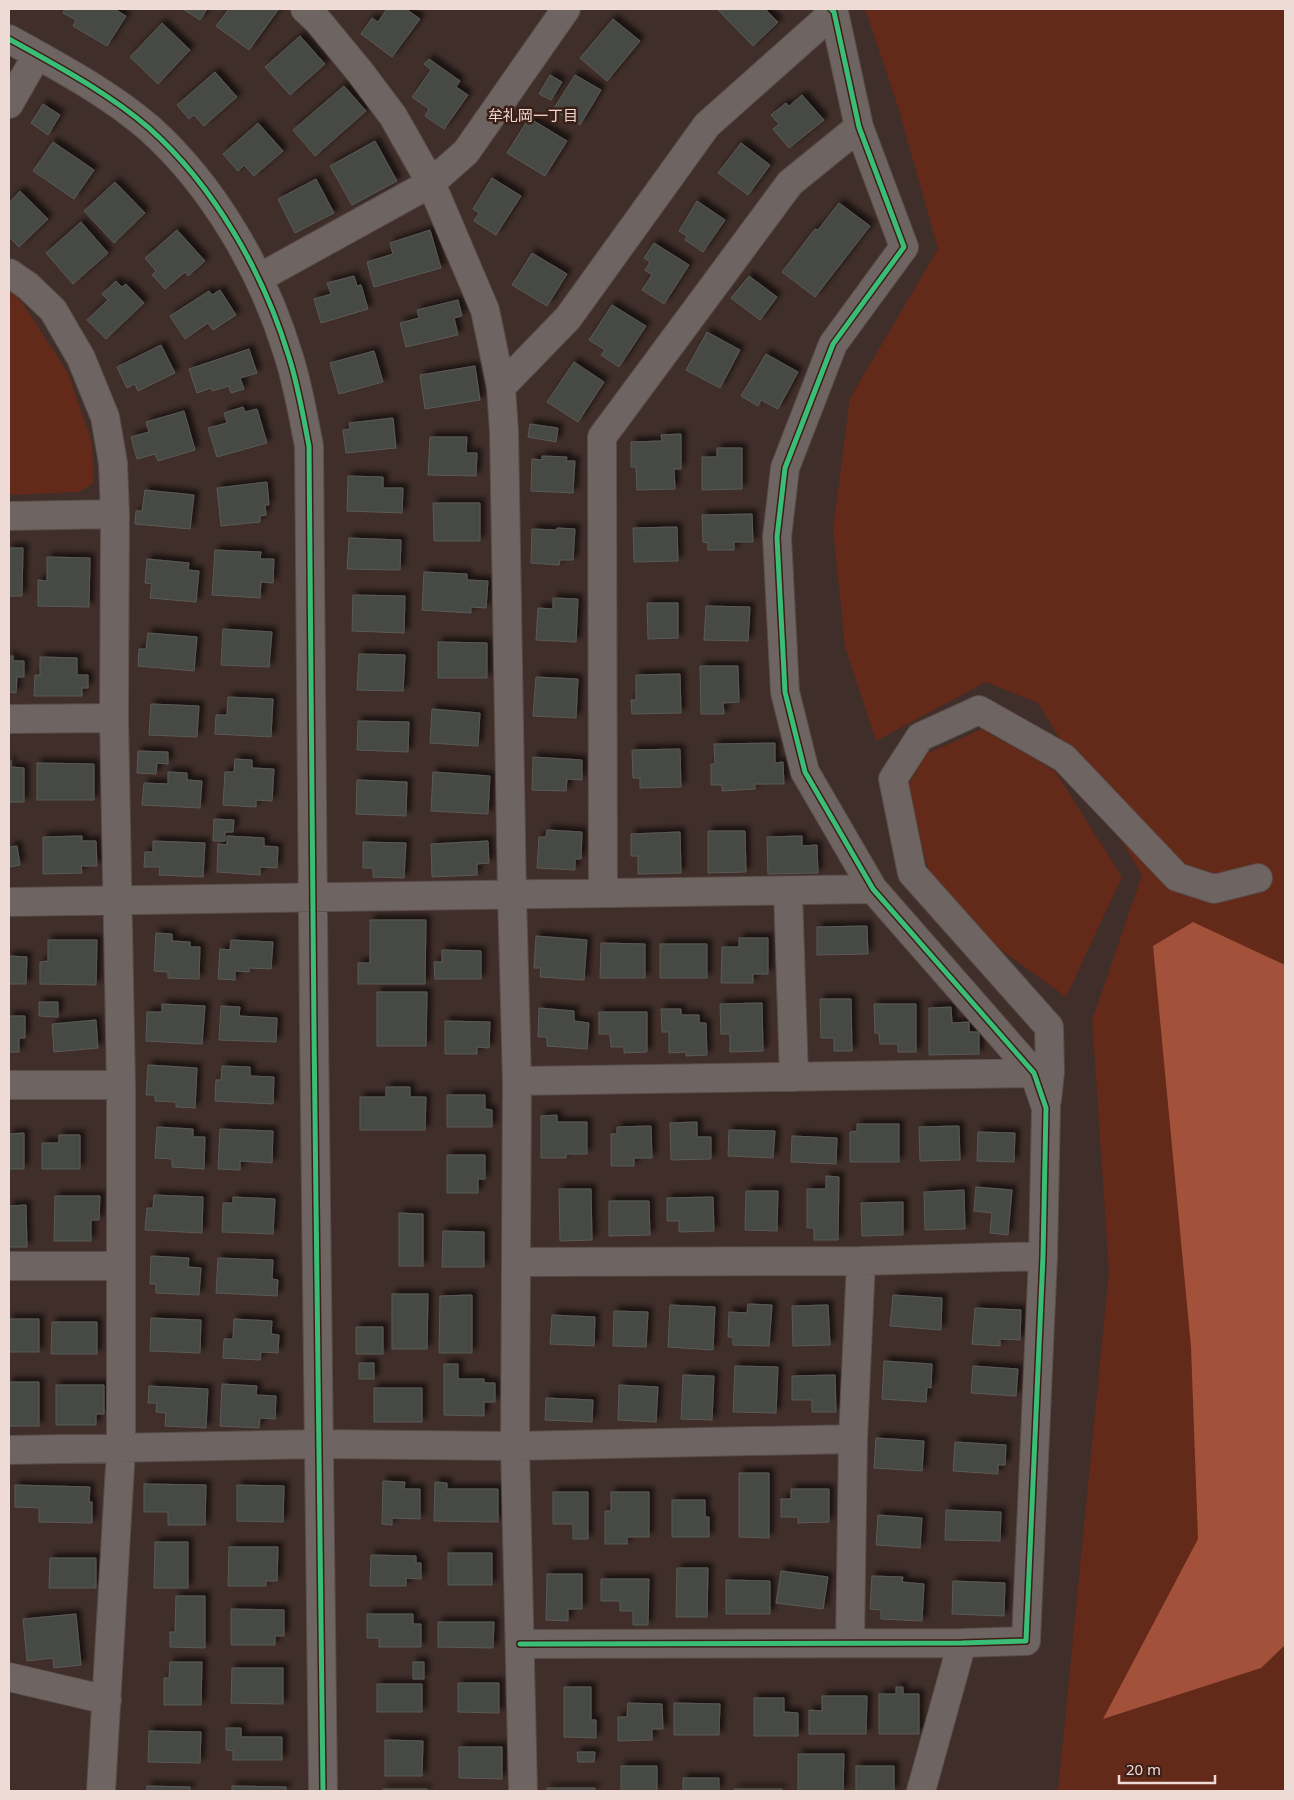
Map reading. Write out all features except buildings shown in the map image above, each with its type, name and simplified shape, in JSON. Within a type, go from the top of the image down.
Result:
[{"type":"street","points":[[259,278],[431,183],[466,152],[566,9]]},
{"type":"street","points":[[501,387],[568,318],[707,125],[832,11],[859,127],[904,247],[833,344],[785,468],[777,537],[785,692],[804,772],[873,889],[1034,1073],[1046,1108]]},
{"type":"street","points":[[317,13],[393,116],[431,183],[485,310],[501,387],[504,442],[512,895],[518,1081],[515,1446],[523,1791]]},
{"type":"street","points":[[9,39],[105,95],[149,128],[186,166],[207,193],[234,233],[259,278],[289,355],[310,446],[323,1791]]},
{"type":"street","points":[[9,104],[37,55]]},
{"type":"street","points":[[603,893],[602,437],[790,183],[859,127]]},
{"type":"street","points":[[9,273],[28,286],[54,310],[81,358],[105,417],[113,463],[115,514],[114,718],[116,901],[121,1084],[121,1449],[101,1791]]},
{"type":"street","points":[[9,516],[115,514]]},
{"type":"street","points":[[520,1644],[962,1643],[1026,1641],[1043,1256],[1046,1108],[1050,1072],[1049,1027],[912,873],[893,779],[920,736],[979,710],[1064,758],[1177,876],[1214,889],[1258,878]]},
{"type":"street","points":[[9,719],[114,718]]},
{"type":"street","points":[[9,902],[873,889]]},
{"type":"street","points":[[788,890],[794,1077]]},
{"type":"street","points":[[518,1081],[1034,1073]]},
{"type":"street","points":[[9,1085],[121,1084]]},
{"type":"street","points":[[517,1262],[862,1261],[1043,1256]]},
{"type":"street","points":[[850,1643],[853,1439],[862,1261]]},
{"type":"street","points":[[9,1266],[122,1266]]},
{"type":"street","points":[[9,1450],[320,1444],[515,1446],[853,1439]]},
{"type":"street","points":[[921,1791],[962,1643]]},
{"type":"street","points":[[9,1677],[107,1700]]},
{"type":"shaded area","points":[[865,9],[1285,9],[1285,1791],[1058,1791],[1109,1271],[1092,1020],[1142,875],[1038,703],[986,682],[876,741],[845,647],[833,529],[850,398],[938,249],[898,107]]},
{"type":"shaded area","points":[[9,291],[21,301],[68,373],[92,443],[94,483],[79,492],[9,495]]},
{"type":"shaded area","points":[[982,729],[1055,771],[1122,877],[1066,997],[986,939],[930,876],[907,788],[926,754]]},
{"type":"shaded area","points":[[1193,922],[1285,965],[1285,1645],[1261,1668],[1103,1719],[1198,1539],[1191,1347],[1153,946]]},
{"type":"cycle path","points":[[520,1644],[962,1643],[1026,1641],[1043,1256],[1046,1108],[1034,1073],[873,889],[805,772],[785,692],[777,537],[785,468],[833,344],[904,247],[859,127],[834,12],[831,9]]},
{"type":"cycle path","points":[[9,39],[81,80],[133,115],[173,151],[215,203],[234,232],[250,262],[278,323],[295,377],[309,446],[323,1791]]},
{"type":"district","name":"牟礼岡一丁目","points":[[533,115]]}]
